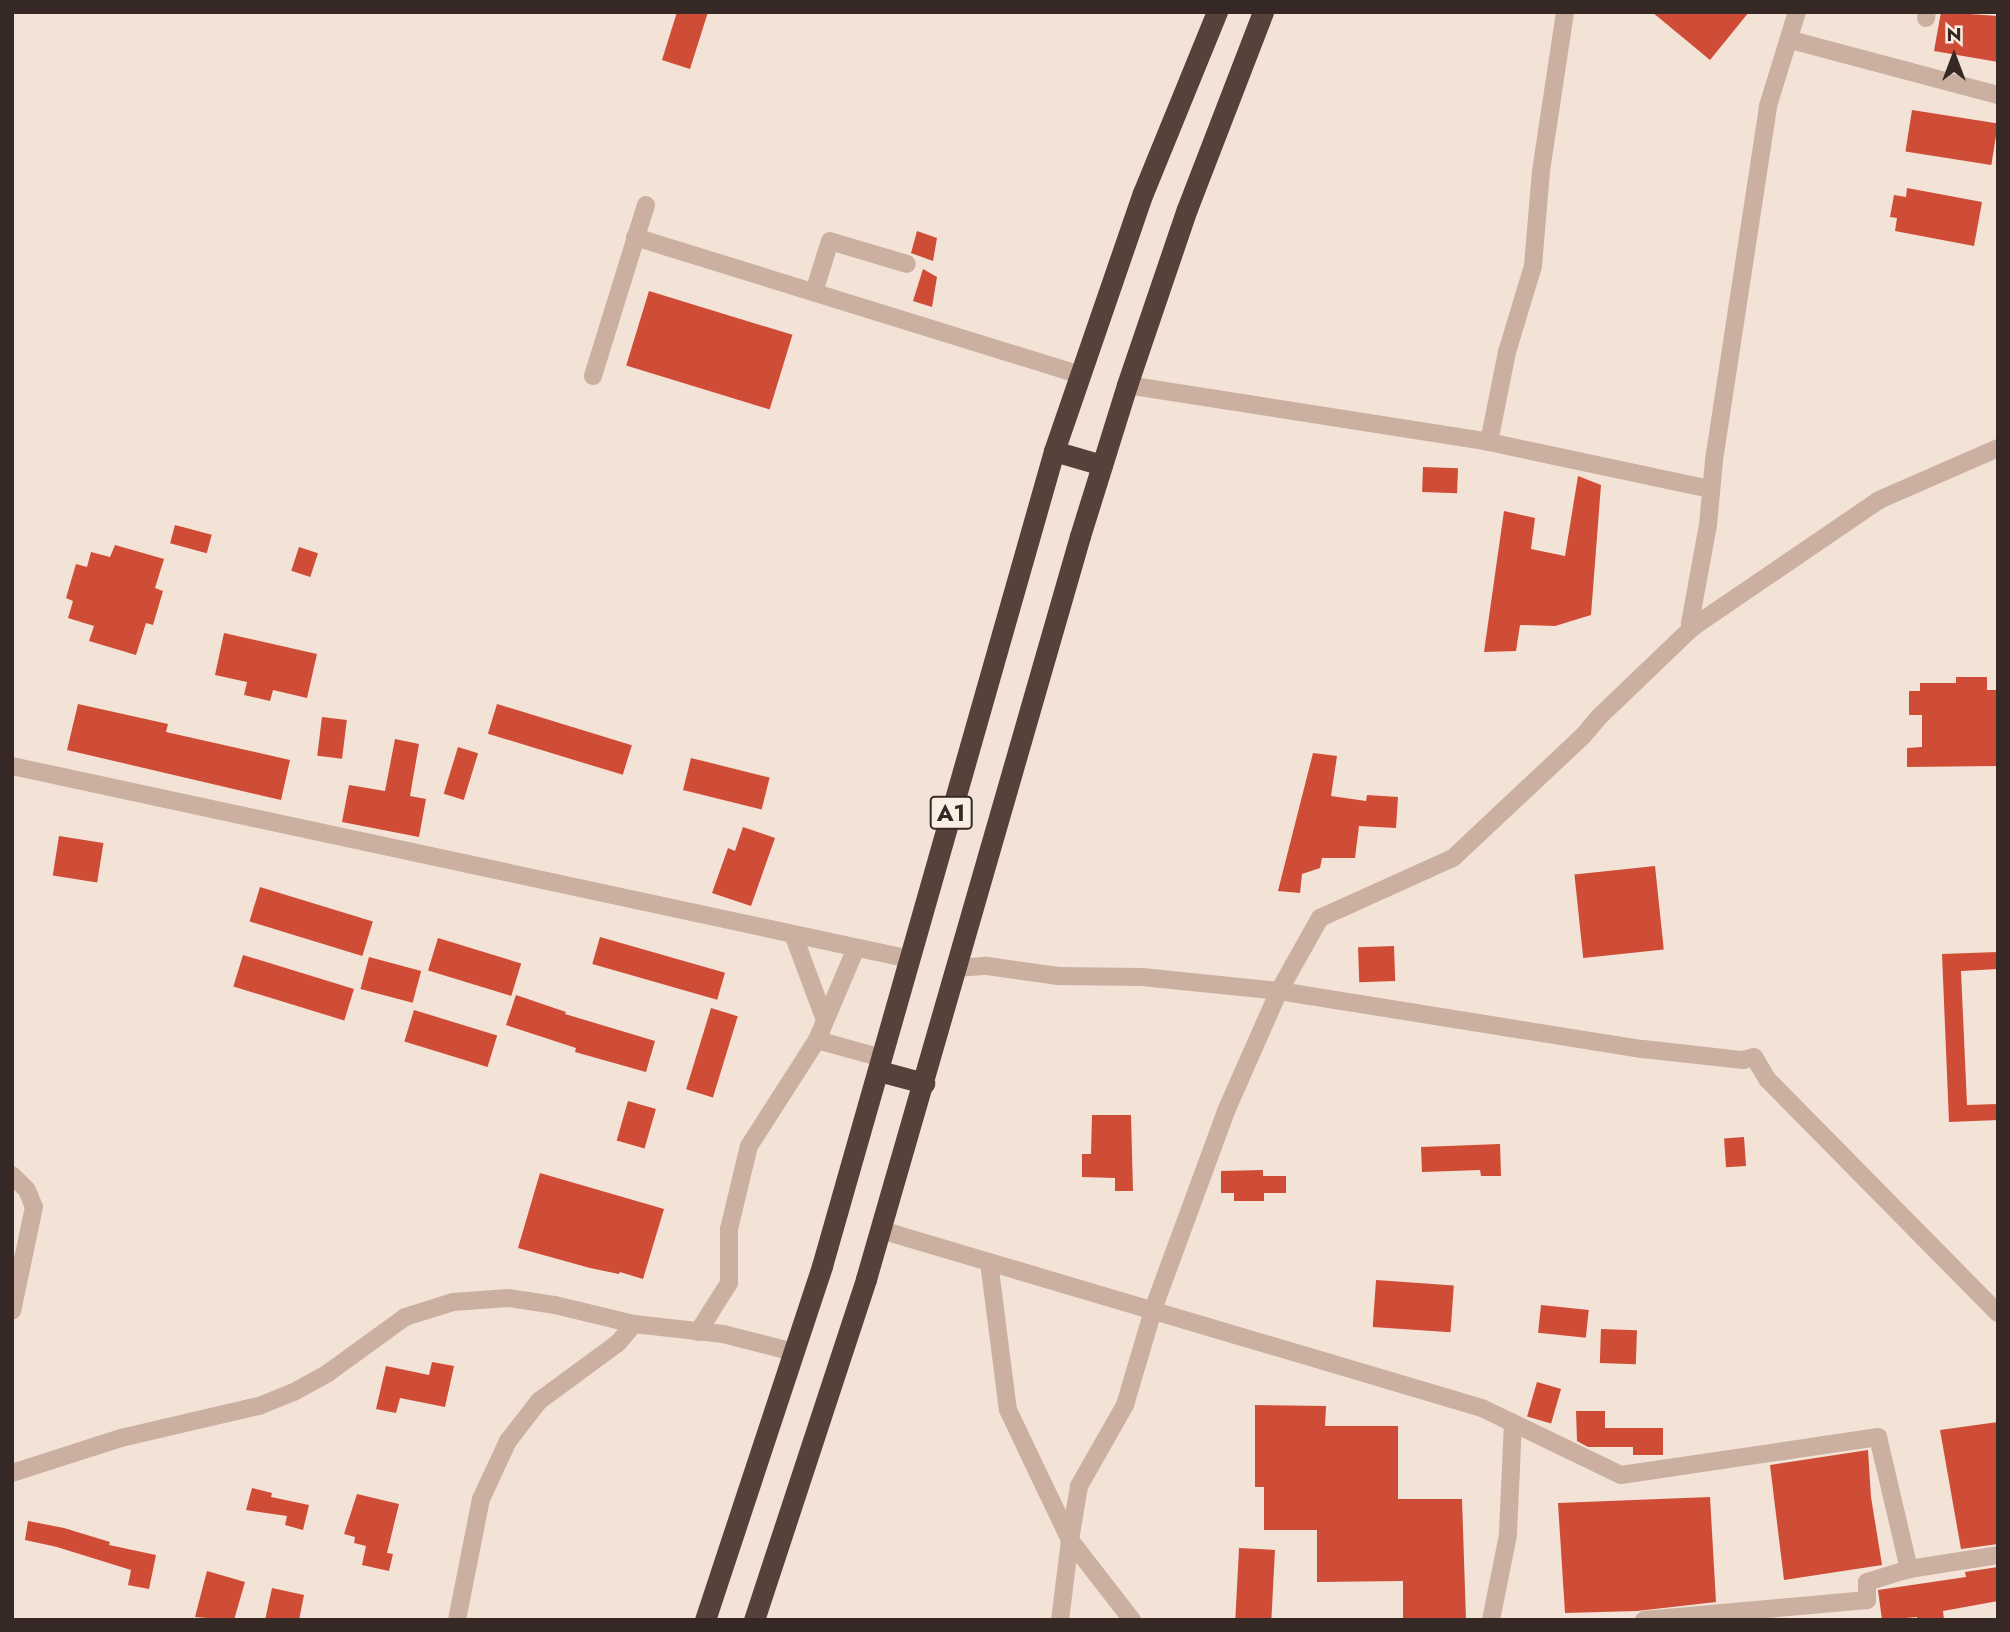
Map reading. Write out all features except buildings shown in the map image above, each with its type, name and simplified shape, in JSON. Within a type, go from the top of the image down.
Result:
[{"type":"highway","name":"A1","points":[[705,1620],[794,1352],[880,1065],[1054,451],[1143,193],[1217,12]]},
{"type":"highway","name":"A1","points":[[754,1620],[806,1469],[881,1230],[1127,385],[1187,209],[1263,12]]},
{"type":"highway","points":[[1054,451],[1102,465]]},
{"type":"highway","points":[[880,1065],[924,1083]]},
{"type":"street","points":[[1489,442],[1507,352],[1533,266],[1541,171],[1565,12]]},
{"type":"street","points":[[1693,627],[1690,623],[1708,526],[1710,489],[1768,106],[1791,40],[1797,12]]},
{"type":"street","points":[[1791,40],[1998,95]]},
{"type":"street","points":[[593,376],[646,205]]},
{"type":"street","points":[[635,237],[1081,375]]},
{"type":"street","points":[[814,292],[830,241],[907,264]]},
{"type":"street","points":[[1127,385],[1489,442],[1710,489]]},
{"type":"street","points":[[1060,1620],[1079,1486],[1125,1405],[1153,1312],[1226,1111],[1279,991],[1320,918],[1453,858],[1583,736],[1599,717],[1693,627],[1880,500],[1998,448]]},
{"type":"street","points":[[12,766],[910,959]]},
{"type":"street","points":[[793,934],[825,1020]]},
{"type":"street","points":[[698,1332],[729,1283],[729,1229],[749,1146],[817,1040],[856,948]]},
{"type":"street","points":[[956,968],[987,966],[1058,976],[1142,977],[1279,991],[1643,1049],[1743,1060],[1754,1057],[1767,1079],[1998,1313]]},
{"type":"street","points":[[817,1040],[880,1065]]},
{"type":"street","points":[[12,1175],[27,1190],[34,1207],[12,1311]]},
{"type":"street","points":[[881,1230],[1482,1408],[1621,1475],[1878,1437],[1909,1569]]},
{"type":"street","points":[[989,1262],[1007,1410],[1070,1540],[1132,1620]]},
{"type":"street","points":[[12,1473],[121,1438],[259,1406],[295,1392],[328,1373],[405,1317],[453,1302],[508,1298],[555,1305],[634,1324],[723,1334],[794,1352]]},
{"type":"street","points":[[457,1620],[481,1499],[495,1463],[508,1441],[539,1401],[618,1343],[634,1324]]},
{"type":"street","points":[[1491,1620],[1508,1535],[1513,1423]]},
{"type":"street","points":[[1644,1620],[1867,1600],[1867,1582],[1909,1569],[1998,1555]]}]
